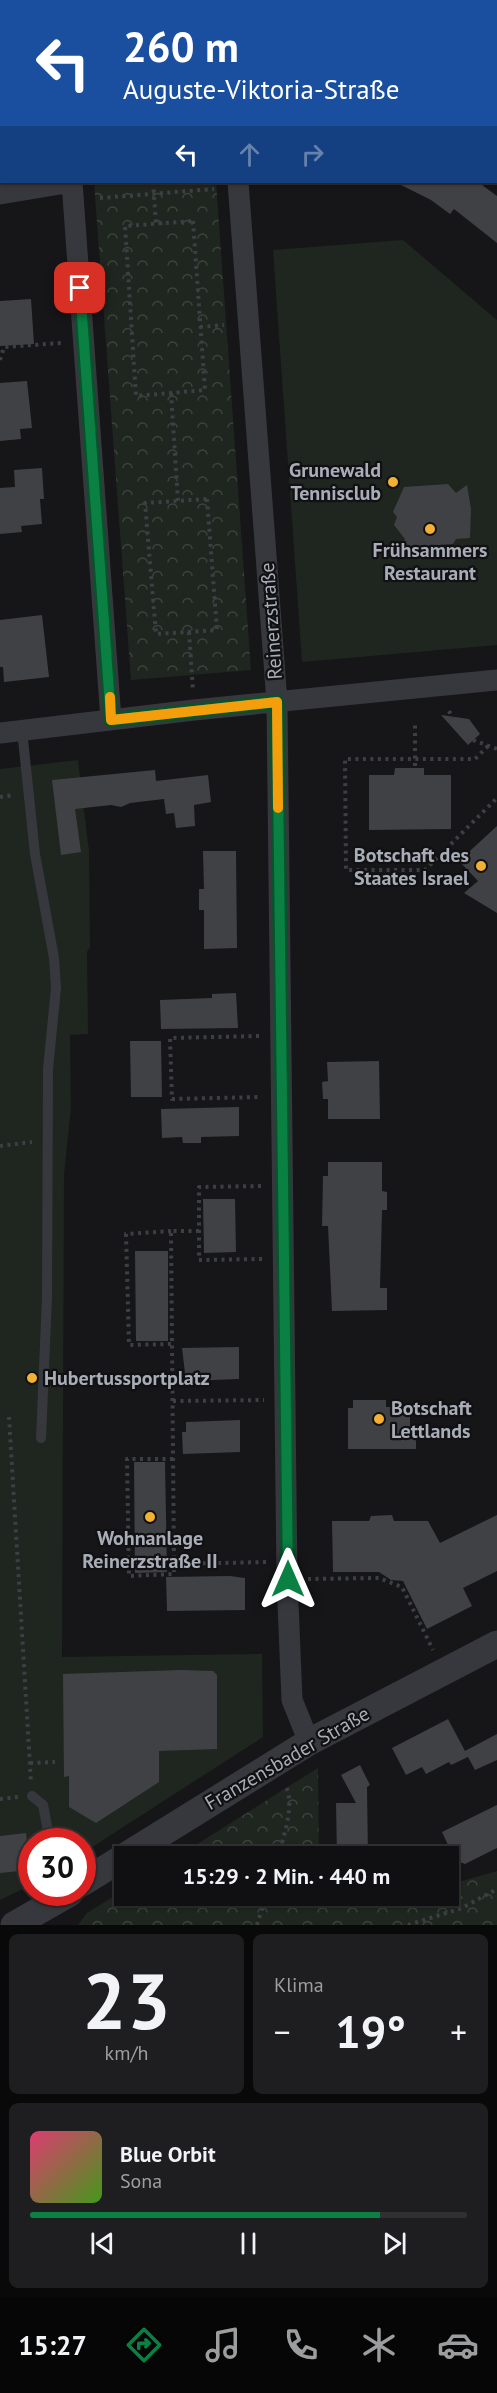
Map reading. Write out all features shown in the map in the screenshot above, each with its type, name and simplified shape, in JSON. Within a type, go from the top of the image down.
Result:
[{"type":"street","points":[[0,194],[66,183]]},
{"type":"street","points":[[72,183],[111,720]]},
{"type":"street","name":"Reinerzstraße","points":[[238,183],[277,702],[288,1601],[292,1700],[309,1742]]},
{"type":"street","points":[[0,733],[497,680]]},
{"type":"street","name":"Franzensbader Straße","points":[[96,1875],[309,1742],[497,1644]]},
{"type":"street","name":"Franzensbader Straße","points":[[14,1925],[45,1906]]},
{"type":"street","points":[[49,1925],[60,1906]]},
{"type":"lane","points":[[22,730],[36,854],[54,958],[56,988],[48,1069],[47,1297],[41,1438]]},
{"type":"lane","points":[[32,1796],[44,1805],[48,1828]]},
{"type":"path","points":[[153,183],[156,224]]},
{"type":"path","points":[[100,198],[214,189]]},
{"type":"path","points":[[193,221],[205,390],[136,396],[125,226],[156,224],[193,221]]},
{"type":"path","points":[[200,327],[224,325]]},
{"type":"path","points":[[0,360],[4,347],[63,344]]},
{"type":"path","points":[[171,393],[178,501]]},
{"type":"path","points":[[207,499],[217,630],[156,634],[146,503],[178,501],[207,499]]},
{"type":"path","points":[[189,632],[192,685]]},
{"type":"path","points":[[449,711],[453,719]]},
{"type":"path","points":[[415,723],[415,766]]},
{"type":"path","points":[[473,740],[497,749]]},
{"type":"path","points":[[488,746],[475,759],[345,759],[346,870],[425,870],[497,798]]},
{"type":"path","points":[[260,1036],[170,1038],[172,1099],[261,1097]]},
{"type":"path","points":[[0,1146],[48,1141]]},
{"type":"path","points":[[262,1186],[199,1187],[199,1260],[262,1259]]},
{"type":"path","points":[[171,1231],[173,1401],[174,1574],[129,1576],[127,1459],[173,1459]]},
{"type":"path","points":[[172,1344],[129,1345],[126,1234],[199,1231]]},
{"type":"path","points":[[173,1401],[264,1400]]},
{"type":"path","points":[[9,1417],[32,1796]]},
{"type":"path","points":[[174,1564],[266,1562]]},
{"type":"path","points":[[308,1579],[379,1578],[402,1587],[433,1651]]},
{"type":"path","points":[[30,1763],[55,1762]]},
{"type":"path","points":[[281,1846],[290,1793],[284,1783]]},
{"type":"path","points":[[408,1925],[453,1911],[497,1889]]},
{"type":"path","points":[[257,1925],[263,1906]]},
{"type":"green space","points":[[94,183],[216,183],[251,670],[131,680]]},
{"type":"green space","name":"Grunewald Tennisclub","points":[[403,240],[497,320],[497,645],[302,662],[273,250]]},
{"type":"green space","name":"Hubertussportplatz","points":[[78,760],[89,851],[88,1034],[70,1035],[71,1107],[64,1175],[62,1657],[262,1654],[263,1737],[96,1845],[96,1828],[18,1828],[18,1891],[0,1900],[0,769]]},
{"type":"green space","points":[[318,1768],[319,1846],[194,1846]]},
{"type":"green space","points":[[497,1871],[497,1925],[78,1925],[87,1913],[114,1896],[114,1906],[459,1906],[459,1882]]},
{"type":"building","points":[[397,183],[479,183],[497,196],[497,243],[454,209],[450,214],[431,200]]},
{"type":"building","points":[[31,299],[34,344],[0,346],[0,301]]},
{"type":"building","points":[[27,381],[32,428],[20,429],[21,439],[0,441],[0,383]]},
{"type":"building","points":[[42,468],[44,499],[40,499],[42,524],[21,526],[22,532],[0,534],[0,488],[15,487],[14,470]]},
{"type":"building","points":[[448,484],[456,493],[467,485],[471,509],[470,538],[456,539],[453,544],[400,548],[405,539],[394,525],[397,517],[393,512],[404,487]]},
{"type":"building","points":[[42,615],[49,677],[4,682],[3,667],[0,667],[0,620]]},
{"type":"building","points":[[441,715],[469,719],[480,734],[468,745]]},
{"type":"building","points":[[395,768],[424,768],[424,775],[451,775],[451,829],[369,830],[369,775],[394,775]]},
{"type":"building","points":[[155,770],[156,781],[208,775],[211,802],[194,805],[195,826],[176,828],[174,813],[166,814],[164,799],[130,803],[121,807],[111,805],[75,809],[81,852],[61,855],[52,780]]},
{"type":"building","name":"Botschaft des Staates Israel","points":[[497,826],[497,913],[464,893],[478,881],[459,861]]},
{"type":"building","points":[[203,851],[236,851],[237,948],[204,949],[204,910],[199,910],[199,889],[204,889]]},
{"type":"building","points":[[236,993],[238,1028],[161,1029],[160,1000],[212,998],[212,994]]},
{"type":"building","points":[[130,1041],[161,1041],[162,1097],[131,1097]]},
{"type":"building","points":[[379,1061],[380,1119],[328,1119],[328,1099],[323,1099],[322,1082],[328,1081],[327,1062]]},
{"type":"building","points":[[239,1107],[239,1136],[201,1137],[201,1143],[183,1143],[182,1137],[162,1138],[161,1109]]},
{"type":"building","points":[[328,1162],[382,1162],[382,1191],[387,1192],[387,1210],[382,1210],[380,1288],[387,1288],[387,1310],[332,1311],[328,1226],[322,1226],[323,1176],[328,1176]]},
{"type":"building","points":[[203,1199],[235,1199],[236,1252],[204,1253]]},
{"type":"building","points":[[135,1251],[168,1251],[168,1341],[136,1341]]},
{"type":"building","points":[[239,1347],[239,1379],[186,1381],[182,1348]]},
{"type":"building","name":"Botschaft Lettlands","points":[[353,1400],[386,1400],[386,1407],[410,1407],[410,1430],[416,1430],[416,1449],[348,1449],[348,1408],[353,1408]]},
{"type":"building","points":[[240,1420],[240,1452],[183,1454],[182,1432],[186,1432],[186,1422]]},
{"type":"building","name":"Wohnanlage Reinerzstraße II","points":[[134,1462],[165,1462],[167,1572],[135,1573]]},
{"type":"building","points":[[392,1515],[394,1521],[428,1521],[440,1543],[497,1515],[497,1571],[463,1588],[472,1606],[427,1629],[403,1581],[391,1580],[379,1572],[333,1572],[332,1521],[369,1521],[371,1516]]},
{"type":"building","points":[[230,1576],[245,1578],[245,1610],[167,1611],[166,1577]]},
{"type":"building","points":[[213,1671],[217,1675],[217,1749],[159,1751],[159,1782],[96,1823],[69,1807],[69,1776],[64,1777],[63,1674]]},
{"type":"building","points":[[448,1719],[465,1751],[497,1734],[497,1760],[475,1770],[468,1757],[451,1765],[449,1762],[426,1774],[422,1767],[406,1775],[392,1748]]},
{"type":"building","points":[[360,1765],[370,1785],[367,1787],[368,1846],[337,1846],[336,1803],[356,1803],[341,1775]]},
{"type":"building","points":[[497,1805],[497,1848],[465,1864],[459,1862],[459,1846],[448,1846],[442,1832]]},
{"type":"building","points":[[18,1834],[18,1871],[0,1873],[0,1836]]},
{"type":"slow traffic","points":[[110,697],[111,720],[277,702],[278,808]]},
{"type":"place","name":"Grunewald Tennisclub","points":[[393,482]]},
{"type":"place","name":"Frühsammers Restaurant","points":[[430,529]]},
{"type":"place","name":"Botschaft des Staates Israel","points":[[481,866]]},
{"type":"place","name":"Hubertussportplatz","points":[[32,1378]]},
{"type":"place","name":"Botschaft Lettlands","points":[[379,1419]]},
{"type":"place","name":"Wohnanlage Reinerzstraße II","points":[[150,1517]]},
{"type":"route","points":[[80,288],[111,720],[277,702],[288,1579]]}]
